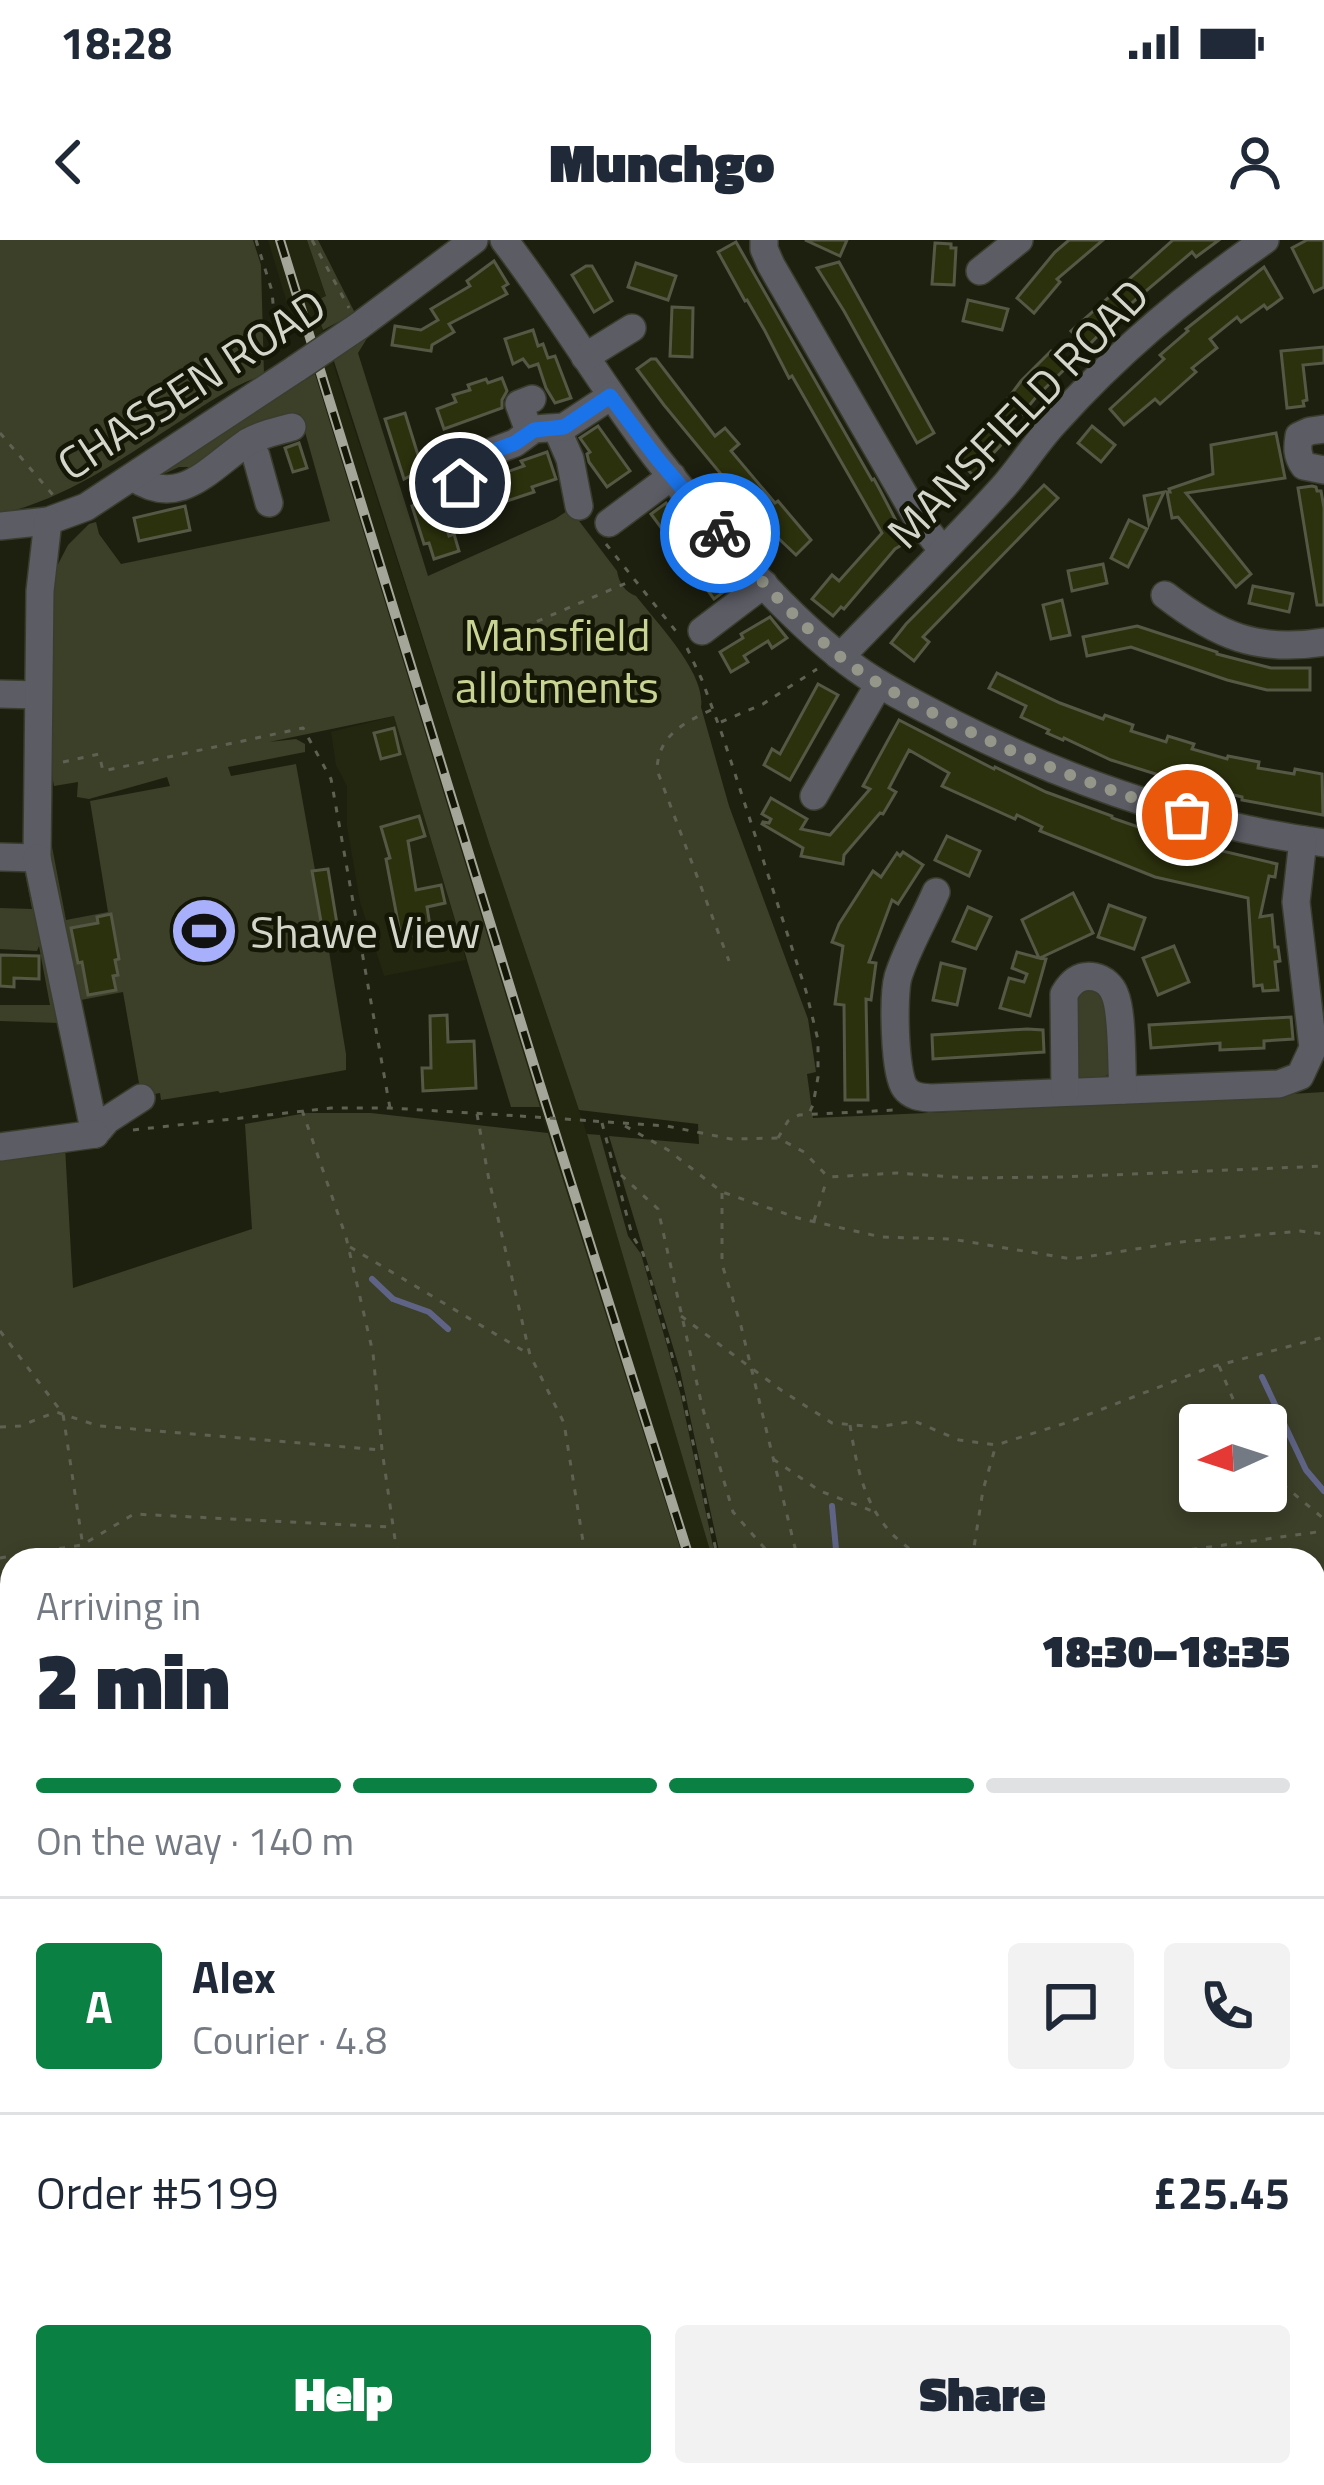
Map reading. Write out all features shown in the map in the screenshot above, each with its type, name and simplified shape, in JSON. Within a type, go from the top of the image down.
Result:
[{"type":"street","points":[[504,240],[610,396],[672,476],[764,584],[838,655],[879,684],[1028,760],[1187,815],[1313,842],[1296,902],[1313,1039],[1311,1058],[1300,1076],[1279,1084],[914,1096],[899,1078],[896,989],[936,892]]},
{"type":"street","points":[[764,240],[767,257],[782,284],[918,519],[943,551]]},
{"type":"street","points":[[980,271],[1019,240]]},
{"type":"street","name":"MANSFIELD ROAD","points":[[838,655],[943,551],[1057,419],[1105,372],[1202,285],[1265,240]]},
{"type":"street","name":"CHASSEN ROAD","points":[[0,526],[48,521],[86,507],[287,360],[359,326],[466,242]]},
{"type":"street","points":[[585,356],[632,328]]},
{"type":"street","points":[[455,468],[543,430],[572,423],[610,396]]},
{"type":"street","points":[[532,399],[519,404],[570,459],[579,506]]},
{"type":"street","points":[[133,477],[155,489],[182,488],[248,442],[292,427]]},
{"type":"street","points":[[1324,429],[1305,432],[1297,446],[1304,466],[1324,470]]},
{"type":"street","points":[[248,442],[269,502]]},
{"type":"street","points":[[609,523],[672,476]]},
{"type":"street","points":[[48,521],[40,591],[37,858],[95,1134]]},
{"type":"street","points":[[702,631],[764,584]]},
{"type":"street","points":[[1165,595],[1205,623],[1243,640],[1271,647],[1324,642]]},
{"type":"street","points":[[814,796],[879,684]]},
{"type":"street","points":[[0,694],[38,695]]},
{"type":"street","points":[[0,857],[37,858]]},
{"type":"street","points":[[1065,1093],[1062,1004],[1069,986],[1086,976],[1108,983],[1117,1000],[1123,1090]]},
{"type":"street","points":[[0,1148],[95,1134],[107,1120],[141,1098]]},
{"type":"path","points":[[256,240],[287,360]]},
{"type":"path","points":[[312,240],[359,326]]},
{"type":"path","points":[[0,433],[51,492]]},
{"type":"path","points":[[579,506],[632,581],[682,640],[703,680],[783,916],[818,1040],[818,1077],[808,1115]]},
{"type":"path","points":[[468,651],[632,581]]},
{"type":"path","points":[[717,721],[763,704],[838,655]]},
{"type":"path","points":[[713,709],[667,736],[656,770],[729,961]]},
{"type":"path","points":[[38,766],[99,754],[103,771],[303,728],[331,779],[390,1108]]},
{"type":"path","points":[[778,1138],[788,1121],[799,1115],[891,1111],[929,1098]]},
{"type":"path","points":[[95,1134],[302,1110],[390,1108],[667,1126],[731,1139],[778,1138],[804,1152],[828,1177],[897,1173],[1062,1178],[1324,1166]]},
{"type":"path","points":[[302,1110],[348,1246],[373,1353],[396,1548]]},
{"type":"path","points":[[477,1114],[530,1355],[564,1423],[584,1548]]},
{"type":"path","points":[[601,1121],[682,1391],[715,1548]]},
{"type":"path","points":[[620,1123],[668,1150],[722,1192],[881,1237],[951,1240],[1072,1259],[1181,1242],[1300,1231],[1324,1234]]},
{"type":"path","points":[[621,1175],[658,1209],[702,1406],[733,1512],[764,1548]]},
{"type":"path","points":[[814,1221],[828,1177]]},
{"type":"path","points":[[722,1192],[722,1264],[795,1548]]},
{"type":"path","points":[[348,1246],[530,1355]]},
{"type":"path","points":[[681,1316],[832,1423],[878,1427],[914,1421],[959,1440],[996,1445],[1219,1365],[1324,1337]]},
{"type":"path","points":[[0,1331],[63,1414],[83,1548]]},
{"type":"path","points":[[1219,1365],[1235,1404]]},
{"type":"path","points":[[0,1427],[20,1426],[56,1412],[99,1426],[382,1450]]},
{"type":"path","points":[[850,1425],[868,1498],[887,1529],[910,1548]]},
{"type":"path","points":[[974,1548],[996,1445]]},
{"type":"path","points":[[773,1460],[820,1491],[877,1512]]},
{"type":"path","points":[[1287,1488],[1324,1519]]},
{"type":"path","points":[[63,1548],[82,1545],[134,1514],[393,1527]]},
{"type":"path","points":[[1203,1548],[1324,1531]]},
{"type":"shaded area","points":[[268,240],[307,240],[326,297],[313,302],[587,1134],[709,1548],[680,1548],[296,309],[289,310]]},
{"type":"shaded area","points":[[395,716],[466,960],[384,976],[360,902],[347,826],[347,786],[336,765],[331,732]]},
{"type":"green space","points":[[0,240],[253,240],[261,265],[264,375],[222,394],[73,487],[0,514]]},
{"type":"green space","points":[[307,240],[318,240],[355,313],[323,330],[313,302],[326,296]]},
{"type":"green space","name":"Mansfield allotments","points":[[364,333],[366,340],[358,353],[428,576],[570,509],[623,586],[688,664],[701,694],[729,806],[808,1019],[816,1072],[807,1074],[813,1118],[1324,1092],[1324,1548],[718,1548],[680,1370],[609,1136],[699,1144],[698,1124],[579,1110],[332,355]]},
{"type":"green space","points":[[315,374],[540,1107],[511,1107],[394,716],[269,742],[296,739],[305,744],[305,752],[228,767],[231,776],[296,764],[315,870],[328,869],[340,942],[328,945],[346,1070],[161,1100],[160,1093],[149,1095],[140,1089],[123,992],[81,1000],[100,1106],[96,1113],[46,831],[66,920],[108,912],[90,801],[170,786],[167,777],[89,799],[77,797],[78,782],[54,786],[50,764],[53,574],[68,545],[96,522],[121,564],[330,521],[300,414],[256,427],[194,467],[166,473],[163,468]]},
{"type":"green space","points":[[30,863],[60,1023],[0,1021],[0,1005],[50,1005],[39,946],[37,951],[0,949],[0,908],[32,909],[24,868]]},
{"type":"green space","points":[[1081,985],[1108,994],[1111,1071],[1101,1081],[1078,1080],[1068,1004]]},
{"type":"green space","points":[[306,1113],[371,1113],[548,1133],[680,1548],[0,1548],[0,1154],[65,1147],[73,1288],[252,1229],[245,1124]]},
{"type":"green space","points":[[587,1134],[600,1135],[628,1236],[641,1254],[680,1392],[713,1548],[709,1547]]},
{"type":"building","points":[[805,240],[847,240],[840,256]]},
{"type":"building","points":[[1069,240],[1103,240],[1057,279],[1060,282],[1034,313],[1017,298]]},
{"type":"building","points":[[1173,240],[1219,240],[1196,257],[1192,252],[1087,347],[1071,331]]},
{"type":"building","points":[[1307,240],[1324,240],[1324,287],[1314,292],[1292,248]]},
{"type":"building","points":[[736,242],[907,542],[833,616],[812,599],[832,575],[839,581],[882,533],[718,252]]},
{"type":"building","points":[[935,243],[956,248],[954,285],[932,284]]},
{"type":"building","points":[[494,261],[508,284],[503,287],[507,294],[449,324],[454,332],[432,345],[431,351],[392,345],[395,326],[421,330],[438,320],[431,309],[470,286],[467,281]]},
{"type":"building","points":[[839,262],[934,433],[917,443],[817,268]]},
{"type":"building","points":[[636,263],[676,276],[668,300],[628,287]]},
{"type":"building","points":[[592,266],[612,301],[594,312],[572,275]]},
{"type":"building","points":[[1264,267],[1282,298],[1241,322],[1237,317],[1210,339],[1217,348],[1192,368],[1196,372],[1160,404],[1155,399],[1124,425],[1110,409],[1164,359],[1160,355],[1186,329]]},
{"type":"building","points":[[968,300],[1008,309],[1002,330],[963,321]]},
{"type":"building","points":[[672,307],[693,308],[692,357],[670,356]]},
{"type":"building","points":[[533,330],[548,358],[555,356],[571,398],[555,403],[538,364],[529,367],[523,359],[513,364],[505,339]]},
{"type":"building","points":[[1324,347],[1324,363],[1303,365],[1304,406],[1287,408],[1281,351]]},
{"type":"building","points":[[1051,351],[1067,367],[973,475],[957,460]]},
{"type":"building","points":[[656,359],[715,436],[725,428],[739,444],[731,451],[811,540],[796,555],[758,519],[637,369]]},
{"type":"building","points":[[502,378],[507,391],[502,408],[444,429],[437,409],[456,402],[453,395],[470,390],[468,385]]},
{"type":"building","points":[[405,413],[436,491],[430,493],[439,522],[444,520],[449,536],[454,534],[459,551],[434,559],[412,506],[419,504],[410,476],[404,479],[385,419]]},
{"type":"building","points":[[598,426],[630,471],[607,487],[589,462],[590,452],[580,438]]},
{"type":"building","points":[[1092,426],[1115,445],[1101,462],[1078,443]]},
{"type":"building","points":[[1276,433],[1285,478],[1186,493],[1251,574],[1236,587],[1178,517],[1172,518],[1167,492],[1213,474],[1211,445]]},
{"type":"building","points":[[299,443],[307,468],[293,472],[285,448]]},
{"type":"building","points":[[547,452],[556,479],[501,503],[492,477]]},
{"type":"building","points":[[1044,485],[1058,498],[923,637],[929,642],[914,661],[891,643],[906,624]]},
{"type":"building","points":[[1312,486],[1321,491],[1324,508],[1324,605],[1317,605],[1298,488]]},
{"type":"building","points":[[1164,492],[1149,524],[1144,496]]},
{"type":"building","points":[[666,503],[729,588],[714,599],[651,514]]},
{"type":"building","points":[[185,506],[190,530],[139,541],[134,518]]},
{"type":"building","points":[[1129,520],[1147,529],[1128,567],[1111,558]]},
{"type":"building","points":[[1103,564],[1107,583],[1072,591],[1068,571]]},
{"type":"building","points":[[1253,586],[1293,594],[1289,612],[1249,603]]},
{"type":"building","points":[[1062,600],[1070,635],[1051,639],[1043,605]]},
{"type":"building","points":[[770,617],[787,638],[772,648],[768,641],[744,656],[748,662],[731,672],[720,652]]},
{"type":"building","points":[[1137,626],[1271,668],[1310,668],[1310,690],[1267,690],[1131,647],[1087,656],[1083,637]]},
{"type":"building","points":[[997,673],[1060,703],[1133,725],[1131,731],[1166,742],[1168,736],[1227,759],[1259,762],[1258,768],[1322,774],[1323,815],[1242,800],[1111,760],[1063,740],[1021,717],[1026,706],[989,688]]},
{"type":"building","points":[[818,684],[838,695],[790,780],[764,765],[772,749],[780,754]]},
{"type":"building","points":[[899,720],[994,769],[1112,818],[1176,840],[1277,864],[1275,877],[1269,876],[1260,917],[1272,915],[1280,961],[1275,962],[1278,990],[1254,986],[1248,898],[1155,877],[1040,831],[1042,827],[1017,815],[1015,819],[942,786],[949,773],[909,750],[889,788],[896,792],[883,814],[844,855],[843,864],[801,856],[803,848],[762,824],[771,819],[762,814],[771,798],[807,819],[801,829],[830,835],[870,789],[863,786]]},
{"type":"building","points":[[394,728],[400,754],[381,759],[374,733]]},
{"type":"building","points":[[419,816],[425,836],[408,841],[416,890],[441,885],[445,903],[427,907],[431,932],[401,938],[381,827]]},
{"type":"building","points":[[947,836],[980,851],[969,876],[935,860]]},
{"type":"building","points":[[897,853],[923,865],[898,904],[892,900],[869,962],[876,963],[871,1000],[866,999],[868,1100],[845,1100],[844,1005],[835,1004],[843,946],[832,942],[873,871],[881,877]]},
{"type":"building","points":[[328,869],[340,942],[325,944],[312,871]]},
{"type":"building","points":[[1073,893],[1093,933],[1040,958],[1046,959],[1030,1016],[1000,1008],[1009,978],[1024,982],[1027,974],[1012,968],[1017,952],[1039,958],[1022,920]]},
{"type":"building","points":[[1109,905],[1145,918],[1134,949],[1098,937]]},
{"type":"building","points":[[968,907],[991,917],[976,949],[953,941]]},
{"type":"building","points":[[111,914],[119,959],[115,960],[118,975],[113,976],[116,990],[88,995],[71,928],[98,923],[97,917]]},
{"type":"building","points":[[1174,946],[1189,982],[1158,995],[1143,958]]},
{"type":"building","points":[[0,955],[39,956],[39,979],[14,978],[14,987],[0,986]]},
{"type":"building","points":[[941,963],[965,969],[957,1005],[933,1000]]},
{"type":"building","points":[[447,1015],[448,1042],[474,1041],[476,1088],[423,1091],[422,1068],[431,1068],[430,1016]]},
{"type":"building","points":[[1291,1017],[1293,1039],[1264,1041],[1264,1048],[1220,1050],[1220,1043],[1151,1048],[1149,1025]]},
{"type":"building","points":[[1043,1030],[1044,1052],[933,1059],[932,1035]]},
{"type":"waterway","points":[[372,1279],[393,1299],[429,1312],[448,1329]]},
{"type":"waterway","points":[[1262,1377],[1306,1470],[1324,1491]]},
{"type":"waterway","points":[[832,1506],[836,1548]]},
{"type":"railway","points":[[280,240],[686,1548]]},
{"type":"way so far","points":[[720,533],[812,632],[879,684],[1028,760],[1187,815]]},
{"type":"place","name":"Shawe View","points":[[204,931]]},
{"type":"route","points":[[460,483],[454,466],[515,443],[530,431],[564,427],[610,396],[720,533]]}]
